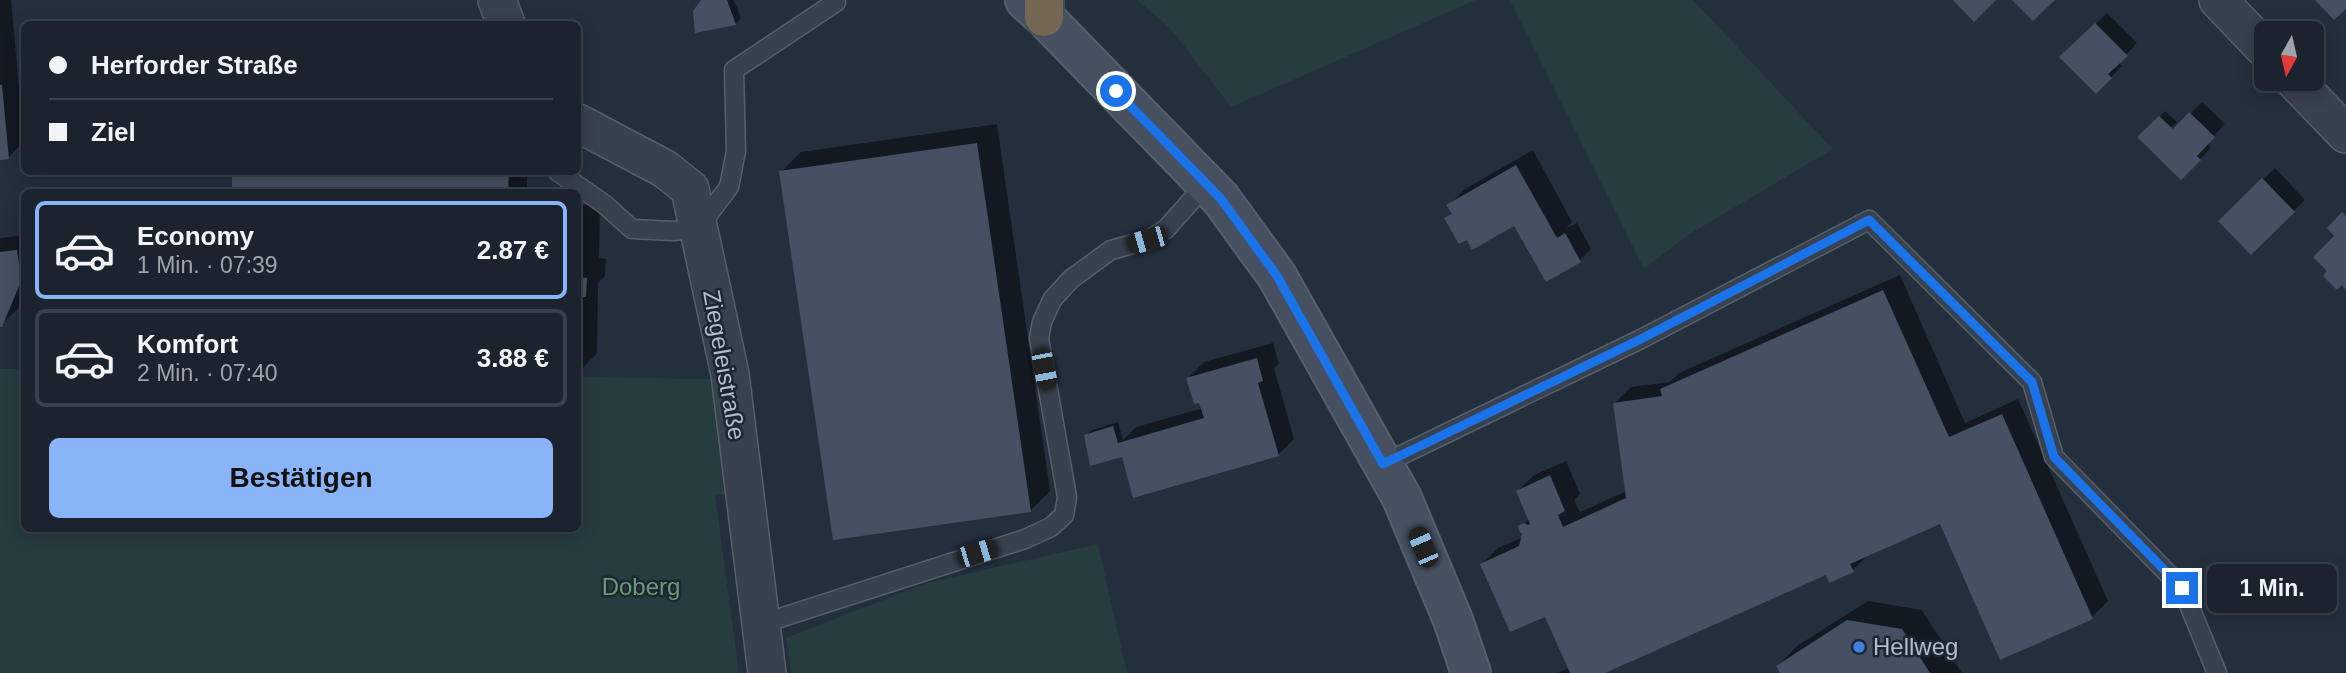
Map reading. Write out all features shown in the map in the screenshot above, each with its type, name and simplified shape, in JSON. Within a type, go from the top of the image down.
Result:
[{"type":"main road","points":[[1038,6],[1221,199],[1277,276],[1402,498],[1453,620],[1471,673]]},
{"type":"street","points":[[497,0],[505,21]]},
{"type":"street","points":[[2218,0],[2254,38]]},
{"type":"street","points":[[2305,91],[2346,134]]},
{"type":"street","name":"Ziegeleistraße","points":[[581,125],[665,169],[690,189],[730,374],[767,673]]},
{"type":"lane","points":[[562,175],[604,204],[632,229],[674,231],[698,228],[729,187],[736,151],[734,70],[836,2]]},
{"type":"lane","points":[[761,624],[1025,539],[1051,527],[1064,514],[1067,497],[1039,338],[1041,322],[1052,300],[1071,279],[1111,250],[1147,240],[1166,229],[1206,183]]},
{"type":"lane","points":[[1383,464],[1641,339],[1869,220],[2032,382],[2054,457],[2182,588],[2217,673]]},
{"type":"green space","points":[[1137,0],[1476,0],[1231,107],[1171,29]]},
{"type":"green space","points":[[1510,0],[1693,0],[1833,149],[1688,235],[1644,269]]},
{"type":"green space","name":"Doberg","points":[[0,369],[21,369],[21,532],[581,532],[581,377],[712,379],[725,494],[715,495],[739,673],[0,673]]},
{"type":"green space","points":[[1098,544],[1127,673],[791,673],[786,638],[927,583]]},
{"type":"building","points":[[701,0],[727,0],[736,25],[695,33],[693,11]]},
{"type":"building","points":[[1953,0],[1996,0],[1974,22]]},
{"type":"building","points":[[2012,0],[2055,0],[2033,21]]},
{"type":"building","points":[[2315,0],[2346,0],[2346,9],[2334,20]]},
{"type":"building","points":[[2095,23],[2128,56],[2108,74],[2112,78],[2096,94],[2059,57]]},
{"type":"building","points":[[0,85],[9,159],[0,160]]},
{"type":"building","points":[[2189,112],[2215,137],[2197,156],[2201,160],[2181,180],[2137,137],[2159,116],[2173,129]]},
{"type":"building","points":[[977,143],[1031,512],[833,540],[779,171]]},
{"type":"building","points":[[1516,165],[1557,238],[1565,233],[1581,262],[1546,282],[1514,226],[1472,250],[1467,240],[1459,244],[1444,218],[1452,214],[1446,205]]},
{"type":"building","points":[[232,175],[509,175],[508,189],[232,189]]},
{"type":"building","points":[[2262,178],[2295,212],[2251,255],[2218,221]]},
{"type":"building","points":[[2342,212],[2346,216],[2346,290],[2342,285],[2337,290],[2323,276],[2327,271],[2313,257],[2334,236],[2327,228]]},
{"type":"building","points":[[17,250],[21,272],[21,281],[2,327],[0,327],[0,252]]},
{"type":"building","points":[[581,277],[587,278],[586,297],[581,297]]},
{"type":"building","points":[[1883,290],[1949,437],[2002,414],[2093,619],[2000,660],[1940,524],[1850,564],[1854,572],[1829,583],[1826,575],[1605,673],[1570,673],[1545,617],[1510,632],[1480,564],[1519,546],[1522,534],[1518,526],[1530,524],[1516,491],[1550,475],[1565,511],[1558,515],[1563,527],[1626,498],[1613,403],[1662,396],[1660,389]]},
{"type":"building","points":[[1257,358],[1263,381],[1258,383],[1279,456],[1133,498],[1122,457],[1090,466],[1084,435],[1113,426],[1118,443],[1204,418],[1199,403],[1194,404],[1186,378]]},
{"type":"building","name":"Hellweg","points":[[1847,620],[1902,629],[1930,673],[1780,673],[1776,666]]},
{"type":"place","name":"Hellweg","points":[[1859,647]]},
{"type":"route","points":[[1116,91],[1221,199],[1277,276],[1383,464],[1641,339],[1869,220],[2032,382],[2054,457],[2182,588]]}]
